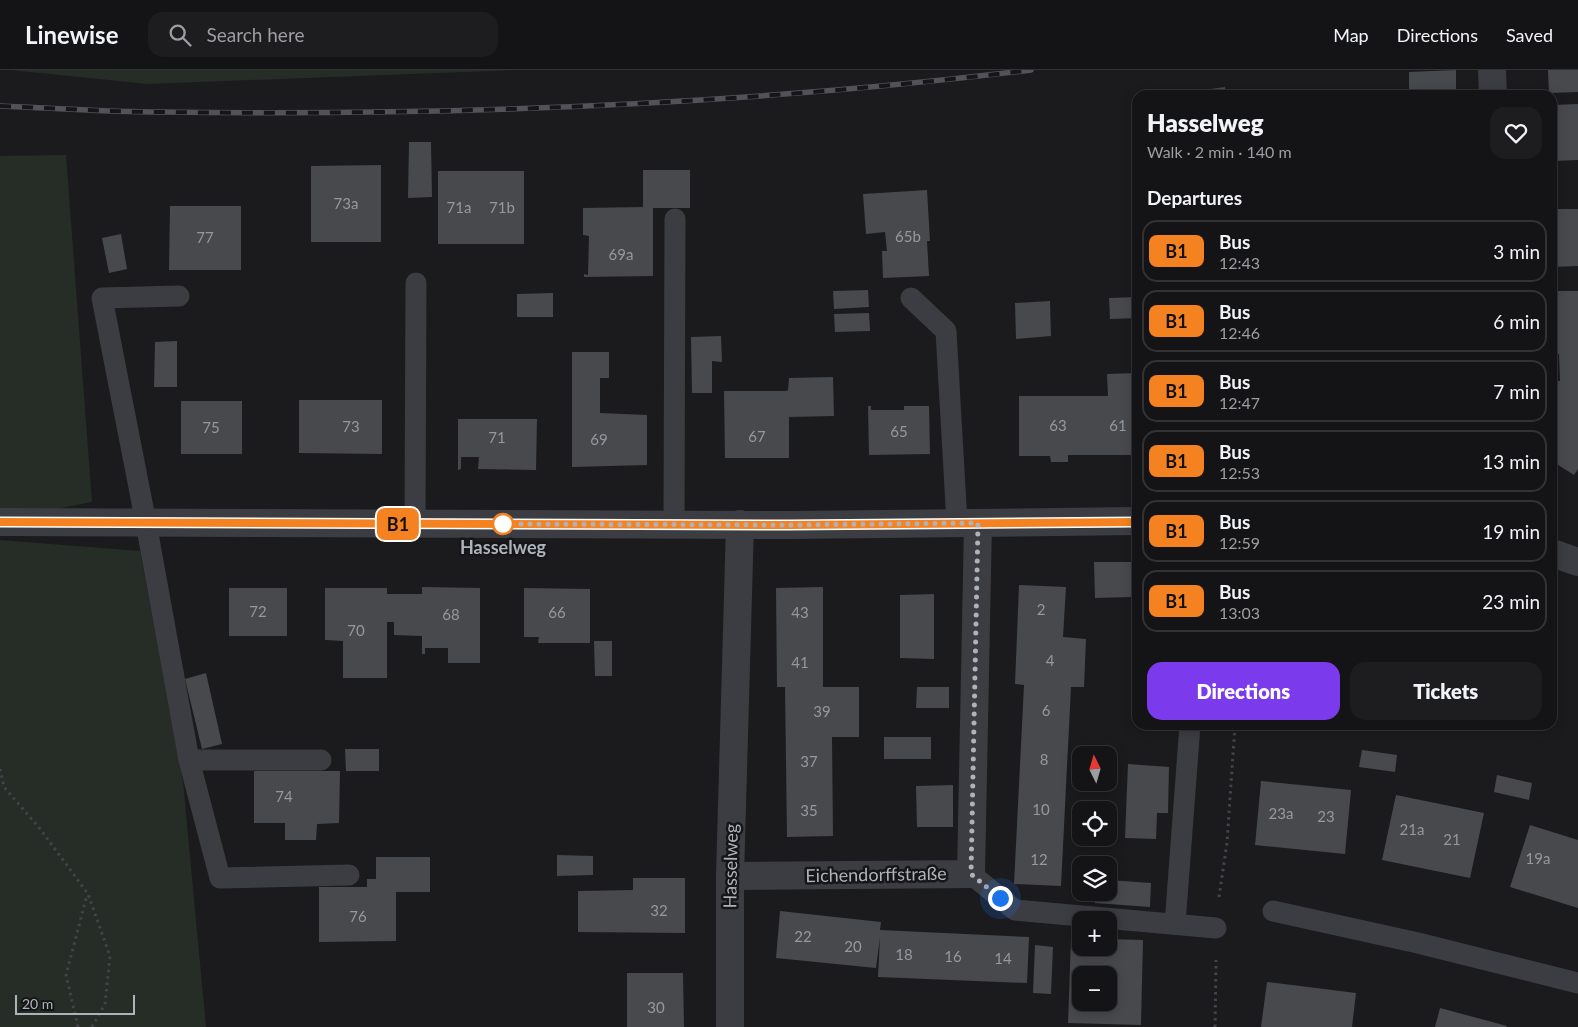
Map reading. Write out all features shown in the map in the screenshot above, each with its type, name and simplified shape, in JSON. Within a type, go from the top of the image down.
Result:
[{"type":"street","points":[[1492,70],[1493,90]]},
{"type":"street","points":[[0,522],[415,524],[1132,522]]},
{"type":"street","name":"Eichendorffstraße","points":[[730,876],[971,874],[968,523]]},
{"type":"street","name":"Hasselweg","points":[[730,1027],[730,876],[740,524]]},
{"type":"street","points":[[1557,555],[1578,562]]},
{"type":"lane","points":[[674,524],[676,219]]},
{"type":"lane","points":[[415,524],[416,283]]},
{"type":"lane","points":[[179,296],[102,298],[146,523],[189,760],[220,878],[349,875]]},
{"type":"lane","points":[[911,298],[946,332],[968,523]]},
{"type":"lane","points":[[1175,924],[1190,730]]},
{"type":"lane","points":[[189,760],[321,760]]},
{"type":"lane","points":[[971,874],[1015,910],[1216,928]]},
{"type":"lane","points":[[1273,911],[1418,943],[1578,983]]},
{"type":"path","points":[[1215,1027],[1216,918],[1227,843],[1235,730]]},
{"type":"path","points":[[0,768],[4,787],[41,830],[88,894],[110,956],[105,1004],[92,1027]]},
{"type":"path","points":[[78,1027],[66,975],[88,894]]},
{"type":"shaded area","points":[[11,70],[514,70],[148,84]]},
{"type":"shaded area","points":[[66,155],[92,502],[0,520],[0,156]]},
{"type":"shaded area","points":[[0,540],[140,551],[183,782],[206,1027],[0,1027]]},
{"type":"building","points":[[1456,70],[1456,90],[1409,90],[1409,72]]},
{"type":"building","points":[[1548,70],[1578,70],[1578,92],[1557,93],[1557,90],[1549,90]]},
{"type":"building","points":[[1225,87],[1225,90],[1204,90]]},
{"type":"building","points":[[1578,104],[1578,160],[1557,161],[1557,105]]},
{"type":"building","points":[[409,142],[431,142],[432,197],[408,198]]},
{"type":"building","points":[[381,165],[381,242],[311,242],[311,166]]},
{"type":"building","points":[[643,170],[690,170],[690,208],[653,208],[653,276],[584,277],[584,274],[588,275],[589,236],[583,235],[583,208],[643,207]]},
{"type":"building","points":[[438,171],[524,171],[524,244],[438,244]]},
{"type":"building","points":[[927,190],[930,241],[927,241],[929,276],[883,278],[882,251],[887,251],[885,232],[866,234],[863,194]]},
{"type":"building","points":[[170,206],[241,206],[241,270],[169,270]]},
{"type":"building","points":[[1557,209],[1578,209],[1578,266],[1557,267]]},
{"type":"building","points":[[121,234],[127,269],[109,273],[102,238]]},
{"type":"building","points":[[868,290],[869,307],[834,309],[833,291]]},
{"type":"building","points":[[1557,291],[1578,291],[1578,469],[1574,475],[1557,464],[1557,381],[1560,381],[1559,354],[1557,354]]},
{"type":"building","points":[[553,293],[553,317],[517,317],[517,294]]},
{"type":"building","points":[[1132,297],[1132,318],[1110,319],[1109,298]]},
{"type":"building","points":[[1050,301],[1051,336],[1016,339],[1015,303]]},
{"type":"building","points":[[869,313],[870,331],[835,332],[834,314]]},
{"type":"building","points":[[721,336],[722,362],[712,361],[712,393],[692,393],[691,337]]},
{"type":"building","points":[[177,341],[177,387],[154,387],[155,342]]},
{"type":"building","points":[[572,352],[609,352],[609,378],[600,378],[600,413],[647,415],[647,465],[572,467]]},
{"type":"building","points":[[1132,373],[1132,455],[1068,455],[1068,462],[1051,462],[1050,456],[1019,456],[1019,396],[1108,396],[1107,374]]},
{"type":"building","points":[[833,377],[834,416],[789,417],[789,458],[725,458],[724,391],[786,391],[788,390],[789,378]]},
{"type":"building","points":[[299,400],[382,400],[382,454],[299,453]]},
{"type":"building","points":[[181,401],[242,401],[242,454],[181,454]]},
{"type":"building","points":[[868,406],[871,406],[871,410],[904,410],[904,406],[929,406],[930,454],[869,455]]},
{"type":"building","points":[[458,419],[537,419],[536,470],[478,469],[479,457],[461,457],[461,469],[458,470]]},
{"type":"building","points":[[1094,562],[1131,562],[1131,597],[1095,598]]},
{"type":"building","points":[[1019,585],[1066,587],[1063,637],[1086,639],[1084,687],[1071,687],[1061,886],[1014,884],[1024,685],[1015,684]]},
{"type":"building","points":[[422,587],[480,588],[480,663],[448,663],[448,648],[425,648],[425,654],[422,654],[422,636],[394,635],[394,622],[387,622],[387,678],[343,678],[343,641],[325,640],[325,588],[387,588],[387,594],[422,594]]},
{"type":"building","points":[[823,587],[823,687],[859,687],[859,737],[832,737],[833,836],[787,837],[785,687],[777,687],[776,588]]},
{"type":"building","points":[[229,588],[287,588],[287,636],[229,636]]},
{"type":"building","points":[[524,588],[590,589],[590,643],[538,643],[539,637],[524,637]]},
{"type":"building","points":[[934,594],[934,659],[900,658],[900,595]]},
{"type":"building","points":[[594,641],[612,641],[612,676],[595,676]]},
{"type":"building","points":[[206,673],[222,744],[202,749],[185,679]]},
{"type":"building","points":[[917,687],[949,687],[949,708],[916,708]]},
{"type":"building","points":[[884,737],[931,737],[931,759],[884,759]]},
{"type":"building","points":[[345,749],[379,749],[379,771],[346,771]]},
{"type":"building","points":[[1362,750],[1397,755],[1395,772],[1359,767]]},
{"type":"building","points":[[1128,764],[1169,767],[1168,813],[1157,813],[1156,839],[1125,838]]},
{"type":"building","points":[[254,771],[340,771],[339,823],[317,824],[316,840],[285,840],[285,823],[254,823]]},
{"type":"building","points":[[1497,775],[1532,783],[1529,800],[1494,792]]},
{"type":"building","points":[[1261,781],[1351,790],[1345,854],[1255,845]]},
{"type":"building","points":[[953,785],[953,827],[917,827],[916,786]]},
{"type":"building","points":[[1396,795],[1484,813],[1470,878],[1382,860]]},
{"type":"building","points":[[1530,825],[1578,840],[1578,908],[1510,887]]},
{"type":"building","points":[[557,855],[593,856],[593,875],[557,876]]},
{"type":"building","points":[[376,857],[430,857],[430,892],[396,892],[396,941],[319,942],[319,887],[367,887],[367,879],[376,879]]},
{"type":"building","points":[[633,878],[685,878],[685,933],[578,932],[578,891],[633,890]]},
{"type":"building","points":[[1117,881],[1151,883],[1150,907],[1095,903],[1095,901],[1117,901]]},
{"type":"building","points":[[780,911],[881,922],[880,930],[1029,937],[1027,983],[878,977],[880,937],[876,968],[776,958]]},
{"type":"building","points":[[1071,938],[1072,956],[1117,956],[1117,939],[1143,940],[1141,1025],[1068,1023]]},
{"type":"building","points":[[1035,945],[1053,947],[1051,994],[1033,993]]},
{"type":"building","points":[[627,973],[683,973],[684,1027],[627,1027]]},
{"type":"building","points":[[1267,982],[1356,993],[1352,1027],[1261,1027]]},
{"type":"building","points":[[1440,1008],[1507,1026],[1435,1027]]},
{"type":"railway","points":[[0,106],[101,111],[270,113],[488,110],[706,100],[923,82],[1031,70]]},
{"type":"bus line","name":"B1","points":[[0,522],[790,525],[1132,522]]},
{"type":"place","name":"Hasselweg","points":[[503,524]]},
{"type":"route","points":[[503,524],[790,525],[978,523],[971,874],[1000,898]]}]
